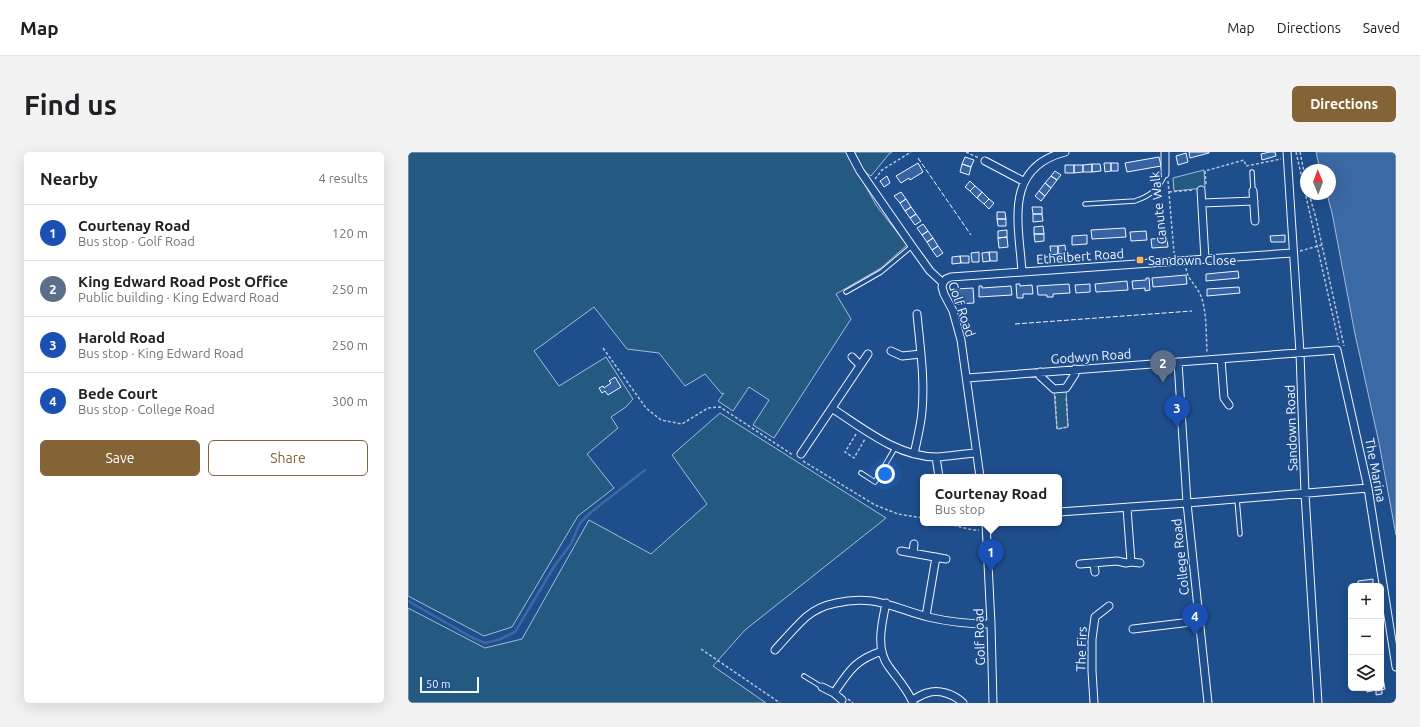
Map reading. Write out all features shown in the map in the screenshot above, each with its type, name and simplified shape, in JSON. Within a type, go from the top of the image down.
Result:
[{"type":"street","name":"Golf Road","points":[[850,152],[860,171],[912,246],[930,271],[943,283],[942,287],[944,294],[953,311],[961,340],[980,474]]},
{"type":"street","points":[[1022,272],[1017,207],[1023,181],[1044,160],[1055,154],[1065,152]]},
{"type":"street","name":"Canute Walk","points":[[1165,152],[1165,174]]},
{"type":"street","name":"Sandown Road","points":[[1287,155],[1292,253],[1300,353],[1305,494],[1318,703]]},
{"type":"street","points":[[984,161],[1023,181]]},
{"type":"street","points":[[1201,190],[1205,259]]},
{"type":"street","points":[[1253,191],[1255,221]]},
{"type":"street","points":[[1202,203],[1254,201]]},
{"type":"street","name":"Ethelbert Road","points":[[943,283],[946,279],[951,277],[1292,253]]},
{"type":"street","points":[[914,454],[923,408],[921,354],[916,314]]},
{"type":"street","name":"Godwyn Road","points":[[967,378],[1338,350]]},
{"type":"street","name":"The Marina","points":[[1338,350],[1368,488],[1396,667]]},
{"type":"street","points":[[891,351],[902,356],[921,354]]},
{"type":"street","points":[[799,456],[833,408],[868,354]]},
{"type":"street","points":[[852,357],[860,365]]},
{"type":"street","points":[[1221,359],[1224,398],[1229,405]]},
{"type":"street","name":"College Road","points":[[1178,362],[1187,504],[1208,703]]},
{"type":"street","points":[[1040,372],[1040,376],[1054,389],[1066,388],[1075,374],[1075,369]]},
{"type":"street","points":[[833,408],[895,448],[914,454],[936,457],[976,453]]},
{"type":"street","points":[[936,457],[939,474]]},
{"type":"street","points":[[1062,512],[1187,504],[1368,488]]},
{"type":"street","points":[[1127,508],[1131,562]]},
{"type":"street","name":"Golf Road","points":[[986,527],[993,703]]},
{"type":"street","points":[[913,553],[914,544]]},
{"type":"street","points":[[901,551],[946,558]]},
{"type":"street","points":[[926,616],[936,557]]},
{"type":"street","points":[[1080,564],[1117,561],[1126,563],[1140,563]]},
{"type":"street","points":[[1094,563],[1095,572]]},
{"type":"street","points":[[775,650],[807,616],[827,605],[848,600],[867,599],[886,603],[926,616],[970,624],[991,624]]},
{"type":"street","points":[[886,603],[881,636],[882,651],[887,665],[913,701],[927,693],[942,692],[953,696],[962,703]]},
{"type":"street","name":"The Firs","points":[[1094,702],[1092,671],[1095,617],[1109,606]]},
{"type":"street","points":[[1133,629],[1199,621]]},
{"type":"street","points":[[834,693],[854,666],[864,658],[882,651]]},
{"type":"street","points":[[822,687],[834,693],[842,700]]},
{"type":"lane","points":[[1252,172],[1253,191]]},
{"type":"lane","points":[[1084,204],[1140,200],[1155,191],[1165,174]]},
{"type":"lane","points":[[846,292],[881,272],[912,246]]},
{"type":"lane","points":[[861,473],[874,482],[895,448]]},
{"type":"lane","points":[[1237,500],[1240,534]]},
{"type":"lane","points":[[804,676],[822,687]]},
{"type":"path","points":[[870,185],[882,170],[911,152]]},
{"type":"path","points":[[966,152],[984,161]]},
{"type":"path","points":[[1296,152],[1300,171]]},
{"type":"path","points":[[1300,152],[1302,164]]},
{"type":"path","points":[[1205,171],[1244,160],[1246,166],[1287,155]]},
{"type":"path","name":"Canute Walk","points":[[1165,174],[1168,175],[1175,262]]},
{"type":"path","points":[[1306,200],[1338,340]]},
{"type":"path","points":[[1292,253],[1322,245]]},
{"type":"path","points":[[1185,261],[1187,273],[1200,295],[1204,306],[1208,360]]},
{"type":"path","points":[[1337,335],[1341,334]]},
{"type":"path","points":[[604,348],[646,408],[661,420],[682,424],[708,408],[720,407],[874,505],[898,514],[920,518]]},
{"type":"path","points":[[1054,389],[1057,429],[1068,427],[1066,388]]},
{"type":"path","points":[[861,427],[845,452],[854,458],[870,432]]},
{"type":"path","points":[[957,526],[974,530],[986,527]]},
{"type":"path","points":[[701,650],[780,703]]},
{"type":"shaded area","points":[[408,152],[847,152],[876,205],[907,245],[881,268],[836,294],[851,319],[774,438],[753,425],[769,400],[749,387],[733,411],[718,401],[724,393],[722,394],[705,374],[685,386],[659,353],[627,349],[594,307],[534,351],[559,386],[606,357],[633,399],[626,407],[611,417],[618,428],[587,454],[614,488],[578,516],[512,627],[484,636],[408,596]]},
{"type":"shaded area","points":[[854,152],[892,152],[871,176],[863,169]]},
{"type":"shaded area","points":[[1316,152],[1396,152],[1396,535],[1379,443],[1355,334],[1329,200],[1336,200],[1336,164],[1319,164]]},
{"type":"shaded area","points":[[1204,170],[1205,188],[1174,191],[1173,178]]},
{"type":"shaded area","points":[[1066,388],[1068,427],[1057,429],[1054,389]]},
{"type":"shaded area","points":[[720,413],[886,518],[745,630],[713,666],[766,703],[408,703],[408,608],[485,648],[522,639],[589,520],[651,554],[707,504],[672,455]]},
{"type":"building","points":[[1189,152],[1209,152],[1209,153],[1190,158]]},
{"type":"building","points":[[1275,152],[1276,156],[1262,160],[1261,154]]},
{"type":"building","points":[[1186,153],[1188,162],[1178,165],[1176,156]]},
{"type":"building","points":[[965,157],[974,160],[971,167],[962,164]]},
{"type":"building","points":[[1159,157],[1161,166],[1127,172],[1125,163]]},
{"type":"building","points":[[918,163],[923,172],[910,180],[909,178],[901,183],[896,176]]},
{"type":"building","points":[[1104,163],[1111,163],[1111,171],[1105,172]]},
{"type":"building","points":[[1111,163],[1118,163],[1118,171],[1111,171]]},
{"type":"building","points":[[962,164],[971,167],[969,175],[960,172]]},
{"type":"building","points":[[1092,164],[1092,172],[1083,172],[1083,165]]},
{"type":"building","points":[[1092,164],[1100,164],[1101,171],[1092,172]]},
{"type":"building","points":[[1065,165],[1074,165],[1074,173],[1065,173]]},
{"type":"building","points":[[1074,165],[1083,165],[1083,172],[1074,173]]},
{"type":"building","points":[[1055,171],[1061,175],[1057,180],[1051,176]]},
{"type":"building","points":[[887,176],[890,183],[884,187],[880,181]]},
{"type":"building","points":[[1051,176],[1057,180],[1051,188],[1045,183]]},
{"type":"building","points":[[970,181],[975,186],[970,191],[965,187]]},
{"type":"building","points":[[1045,183],[1051,188],[1045,196],[1039,191]]},
{"type":"building","points":[[975,186],[982,192],[977,198],[970,191]]},
{"type":"building","points":[[1039,191],[1045,196],[1041,201],[1035,196]]},
{"type":"building","points":[[901,192],[906,199],[900,203],[894,196]]},
{"type":"building","points":[[982,192],[989,199],[984,204],[977,198]]},
{"type":"building","points":[[906,199],[911,207],[905,211],[900,203]]},
{"type":"building","points":[[989,199],[994,203],[989,209],[984,204]]},
{"type":"building","points":[[911,207],[916,214],[910,218],[905,211]]},
{"type":"building","points":[[1032,207],[1042,207],[1042,214],[1033,214]]},
{"type":"building","points":[[997,212],[1005,212],[1006,219],[997,219]]},
{"type":"building","points":[[916,214],[921,221],[915,225],[910,218]]},
{"type":"building","points":[[1033,214],[1042,214],[1043,221],[1033,222]]},
{"type":"building","points":[[997,219],[1006,219],[1006,226],[998,226]]},
{"type":"building","points":[[923,224],[928,231],[922,235],[917,228]]},
{"type":"building","points":[[1043,226],[1044,234],[1034,234],[1034,227]]},
{"type":"building","points":[[1125,228],[1126,237],[1092,239],[1091,230]]},
{"type":"building","points":[[1007,230],[1007,237],[998,238],[998,231]]},
{"type":"building","points":[[928,231],[933,238],[927,242],[922,235]]},
{"type":"building","points":[[1146,231],[1147,240],[1131,241],[1130,232]]},
{"type":"building","points":[[1034,234],[1044,234],[1044,241],[1035,242]]},
{"type":"building","points":[[1087,235],[1087,244],[1072,245],[1072,236]]},
{"type":"building","points":[[1285,235],[1285,242],[1271,242],[1270,236]]},
{"type":"building","points":[[1007,237],[1008,247],[999,248],[998,238]]},
{"type":"building","points":[[933,238],[938,246],[932,250],[927,242]]},
{"type":"building","points":[[1167,238],[1168,247],[1152,248],[1151,239]]},
{"type":"building","points":[[1065,245],[1066,254],[1058,254],[1058,246]]},
{"type":"building","points":[[938,246],[943,253],[937,257],[932,250]]},
{"type":"building","points":[[1050,246],[1058,246],[1058,254],[1051,255]]},
{"type":"building","points":[[979,252],[979,262],[972,262],[971,253]]},
{"type":"building","points":[[989,252],[990,261],[983,262],[982,253]]},
{"type":"building","points":[[989,252],[997,252],[997,261],[990,261]]},
{"type":"building","points":[[960,256],[961,263],[952,264],[952,257]]},
{"type":"building","points":[[960,256],[969,256],[969,263],[961,263]]},
{"type":"building","points":[[1238,271],[1239,278],[1206,281],[1206,274]]},
{"type":"building","points":[[1186,275],[1187,284],[1153,287],[1152,278]]},
{"type":"building","points":[[1146,278],[1149,278],[1150,290],[1145,291],[1145,288],[1133,289],[1132,281],[1146,280]]},
{"type":"building","points":[[1127,281],[1128,290],[1096,292],[1095,284]]},
{"type":"building","points":[[1016,284],[1020,284],[1020,286],[1032,285],[1033,294],[1023,294],[1023,298],[1017,298]]},
{"type":"building","points":[[1069,284],[1070,293],[1053,294],[1053,297],[1038,295],[1037,286]]},
{"type":"building","points":[[1090,284],[1090,292],[1076,293],[1075,285]]},
{"type":"building","points":[[979,286],[982,286],[982,288],[1011,286],[1012,295],[979,297]]},
{"type":"building","points":[[1239,287],[1240,293],[1207,296],[1207,289]]},
{"type":"building","points":[[973,288],[974,303],[957,304],[956,289]]},
{"type":"building","points":[[615,377],[621,387],[608,395],[605,391],[602,393],[599,388],[603,386],[604,388],[611,383],[609,381]]},
{"type":"building","points":[[1373,579],[1373,583],[1358,583],[1358,581]]},
{"type":"building","points":[[1376,691],[1382,691],[1382,694],[1376,695]]},
{"type":"waterway","points":[[408,601],[473,638],[485,643],[498,640],[515,632],[555,565],[571,544],[580,523],[590,513],[645,470]]},
{"type":"fence","points":[[918,158],[971,235]]},
{"type":"fence","points":[[1015,324],[1192,311]]},
{"type":"place","name":"Sandown Close","points":[[1140,260]]},
{"type":"place","name":"King Edward Road Post Office","points":[[1163,383]]},
{"type":"place","name":"Harold Road","points":[[1177,428]]},
{"type":"place","name":"Courtenay Road","points":[[991,572]]},
{"type":"place","name":"Bede Court","points":[[1195,636]]}]
